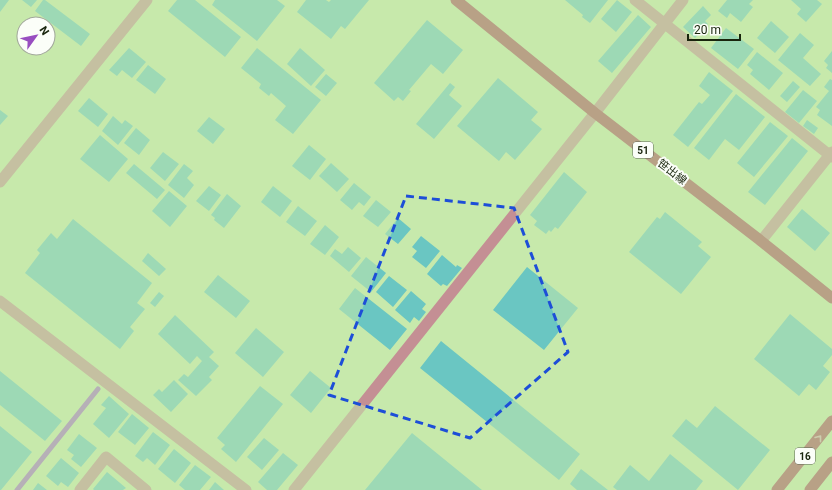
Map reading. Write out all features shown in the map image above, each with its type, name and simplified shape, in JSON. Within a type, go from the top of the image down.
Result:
[{"type":"main road","name":"笹出線","points":[[456,0],[595,113],[761,241],[832,298]]},
{"type":"main road","name":"16","points":[[777,490],[832,421]]},
{"type":"main road","name":"16","points":[[810,490],[832,462]]},
{"type":"street","points":[[0,182],[147,0]]},
{"type":"street","points":[[635,0],[831,155],[761,241]]},
{"type":"street","points":[[294,490],[595,113],[683,0]]},
{"type":"street","points":[[0,301],[246,490]]},
{"type":"street","points":[[80,490],[106,457],[146,490]]},
{"type":"highlighted area","points":[[406,196],[514,208],[568,352],[470,438],[329,395]]},
{"type":"building","points":[[0,0],[9,0],[0,12]]},
{"type":"building","points":[[22,0],[37,0],[31,7]]},
{"type":"building","points":[[43,0],[45,0],[90,34],[81,46],[56,27],[56,16],[42,16],[35,11]]},
{"type":"building","points":[[177,0],[195,0],[241,37],[225,57],[168,11]]},
{"type":"building","points":[[215,0],[277,0],[285,6],[257,41],[212,5]]},
{"type":"building","points":[[306,0],[326,0],[329,2],[331,0],[369,0],[345,29],[341,26],[331,39],[297,12]]},
{"type":"building","points":[[565,0],[608,0],[590,23]]},
{"type":"building","points":[[617,0],[632,12],[616,32],[601,19]]},
{"type":"building","points":[[727,0],[753,0],[749,4],[753,7],[741,22],[730,13],[727,18],[718,11]]},
{"type":"building","points":[[791,0],[817,0],[822,4],[806,22],[797,14],[801,9]]},
{"type":"building","points":[[703,6],[711,15],[705,21],[708,24],[695,38],[683,27]]},
{"type":"building","points":[[638,15],[651,27],[612,73],[598,61]]},
{"type":"building","points":[[427,20],[463,50],[443,74],[431,64],[409,90],[411,91],[403,101],[398,97],[394,101],[374,83]]},
{"type":"building","points":[[771,21],[789,37],[775,53],[757,38]]},
{"type":"building","points":[[726,28],[754,49],[738,69],[711,48]]},
{"type":"building","points":[[800,33],[814,45],[803,58],[821,74],[810,86],[778,60]]},
{"type":"building","points":[[129,48],[146,62],[132,78],[122,70],[117,76],[109,70]]},
{"type":"building","points":[[257,48],[321,100],[293,134],[275,120],[286,106],[271,93],[269,96],[259,88],[261,84],[241,68]]},
{"type":"building","points":[[300,48],[325,70],[311,86],[287,64]]},
{"type":"building","points":[[832,51],[832,73],[826,68],[828,65],[824,61]]},
{"type":"building","points":[[757,52],[783,73],[769,90],[750,74],[753,70],[747,65]]},
{"type":"building","points":[[148,65],[166,79],[155,94],[136,80]]},
{"type":"building","points":[[709,72],[733,91],[688,147],[673,135],[699,102],[702,104],[710,95],[699,86]]},
{"type":"building","points":[[326,74],[337,83],[326,96],[315,87]]},
{"type":"building","points":[[498,78],[538,112],[531,120],[542,129],[515,160],[506,152],[499,161],[457,126]]},
{"type":"building","points":[[830,79],[832,80],[832,126],[817,115],[820,110],[816,107],[829,91],[824,87]]},
{"type":"building","points":[[793,81],[800,87],[787,102],[780,96]]},
{"type":"building","points":[[450,83],[455,87],[449,95],[462,106],[434,139],[416,124]]},
{"type":"building","points":[[803,90],[817,101],[799,123],[785,112]]},
{"type":"building","points":[[736,94],[765,117],[739,150],[725,139],[709,160],[694,148]]},
{"type":"building","points":[[89,98],[108,114],[98,127],[78,111]]},
{"type":"building","points":[[0,110],[8,116],[0,125]]},
{"type":"building","points":[[113,116],[122,124],[125,120],[133,126],[118,145],[102,131]]},
{"type":"building","points":[[209,117],[225,129],[213,144],[197,131]]},
{"type":"building","points":[[807,120],[818,128],[814,134],[803,126]]},
{"type":"building","points":[[770,122],[788,136],[754,177],[737,163]]},
{"type":"building","points":[[136,128],[150,140],[139,155],[124,143]]},
{"type":"building","points":[[100,135],[128,159],[109,182],[80,159]]},
{"type":"building","points":[[792,138],[808,151],[765,205],[748,192]]},
{"type":"building","points":[[309,145],[326,159],[310,180],[292,166]]},
{"type":"building","points":[[163,152],[179,164],[165,181],[150,168]]},
{"type":"building","points":[[331,163],[349,179],[337,192],[319,176]]},
{"type":"building","points":[[134,164],[165,190],[157,199],[126,173]]},
{"type":"building","points":[[184,164],[193,171],[187,178],[194,185],[184,198],[168,185]]},
{"type":"building","points":[[564,172],[587,192],[558,229],[555,227],[551,232],[549,230],[546,234],[534,225],[537,221],[530,215]]},
{"type":"building","points":[[354,183],[371,197],[364,206],[359,202],[352,210],[340,200]]},
{"type":"building","points":[[209,186],[221,195],[209,211],[196,201]]},
{"type":"building","points":[[273,186],[292,201],[280,217],[261,202]]},
{"type":"building","points":[[169,191],[187,206],[170,227],[152,211]]},
{"type":"building","points":[[227,194],[241,206],[224,228],[214,220],[215,218],[211,215]]},
{"type":"building","points":[[376,200],[391,212],[378,227],[363,216]]},
{"type":"building","points":[[298,206],[317,221],[305,236],[286,222]]},
{"type":"building","points":[[802,209],[830,233],[815,251],[787,227]]},
{"type":"building","points":[[665,212],[702,242],[698,246],[711,257],[681,294],[629,252],[657,217],[660,219]]},
{"type":"building","points":[[398,218],[411,229],[398,244],[385,234]]},
{"type":"building","points":[[73,219],[152,283],[137,303],[145,309],[130,327],[134,331],[120,349],[25,273],[40,253],[37,250],[51,233],[57,239]]},
{"type":"building","points":[[325,225],[339,237],[325,255],[310,244]]},
{"type":"building","points":[[421,236],[440,251],[426,268],[412,257],[417,251],[412,247]]},
{"type":"building","points":[[348,247],[361,258],[349,272],[330,256],[335,249],[342,254]]},
{"type":"building","points":[[148,253],[166,269],[159,276],[142,261]]},
{"type":"building","points":[[442,255],[456,267],[457,265],[462,268],[447,286],[443,284],[441,286],[427,274]]},
{"type":"building","points":[[366,257],[386,273],[371,292],[351,276]]},
{"type":"building","points":[[527,267],[578,308],[544,350],[493,310]]},
{"type":"building","points":[[218,275],[250,301],[236,318],[204,292]]},
{"type":"building","points":[[389,276],[407,290],[393,307],[376,292]]},
{"type":"building","points":[[355,288],[407,329],[390,350],[339,309]]},
{"type":"building","points":[[411,291],[426,304],[422,309],[426,312],[419,321],[414,317],[410,323],[395,310]]},
{"type":"building","points":[[159,292],[164,296],[155,307],[150,303]]},
{"type":"building","points":[[790,314],[832,349],[832,355],[823,366],[830,372],[816,390],[809,384],[799,396],[754,359]]},
{"type":"building","points":[[175,315],[214,352],[209,357],[219,366],[209,377],[212,380],[196,396],[178,380],[184,374],[188,377],[202,361],[197,356],[190,364],[158,334]]},
{"type":"building","points":[[256,328],[284,352],[263,377],[235,353]]},
{"type":"building","points":[[441,341],[580,454],[559,480],[420,368]]},
{"type":"building","points":[[0,371],[62,421],[45,441],[0,405]]},
{"type":"building","points":[[310,371],[331,388],[311,413],[290,395]]},
{"type":"building","points":[[174,380],[188,394],[171,412],[153,395],[159,389],[162,392]]},
{"type":"building","points":[[260,386],[283,404],[236,462],[221,449],[225,445],[217,438]]},
{"type":"building","points":[[109,396],[129,414],[109,438],[93,424],[106,408],[101,405]]},
{"type":"building","points":[[715,406],[770,450],[738,490],[672,436],[686,419],[697,428]]},
{"type":"building","points":[[132,414],[149,428],[135,445],[118,432]]},
{"type":"building","points":[[0,426],[32,452],[1,490],[0,490]]},
{"type":"building","points":[[153,432],[170,445],[155,465],[147,458],[143,462],[135,456]]},
{"type":"building","points":[[412,433],[482,490],[365,490]]},
{"type":"building","points":[[79,434],[97,448],[81,467],[71,459],[74,455],[67,450]]},
{"type":"building","points":[[264,438],[279,450],[262,470],[247,457]]},
{"type":"building","points":[[174,449],[191,463],[175,483],[158,469]]},
{"type":"building","points":[[283,453],[298,465],[277,490],[267,490],[258,482]]},
{"type":"building","points":[[670,454],[703,481],[696,490],[617,490],[613,487],[630,465],[649,481]]},
{"type":"building","points":[[61,458],[79,473],[68,487],[61,482],[58,486],[46,476]]},
{"type":"building","points":[[195,465],[211,477],[200,490],[185,490],[179,485]]},
{"type":"building","points":[[581,469],[608,490],[577,490],[570,484]]},
{"type":"building","points":[[107,472],[126,488],[123,490],[94,490],[93,489]]},
{"type":"building","points":[[215,482],[224,490],[209,490]]},
{"type":"building","points":[[38,483],[47,490],[33,490]]},
{"type":"waterway","points":[[17,490],[98,389]]}]
